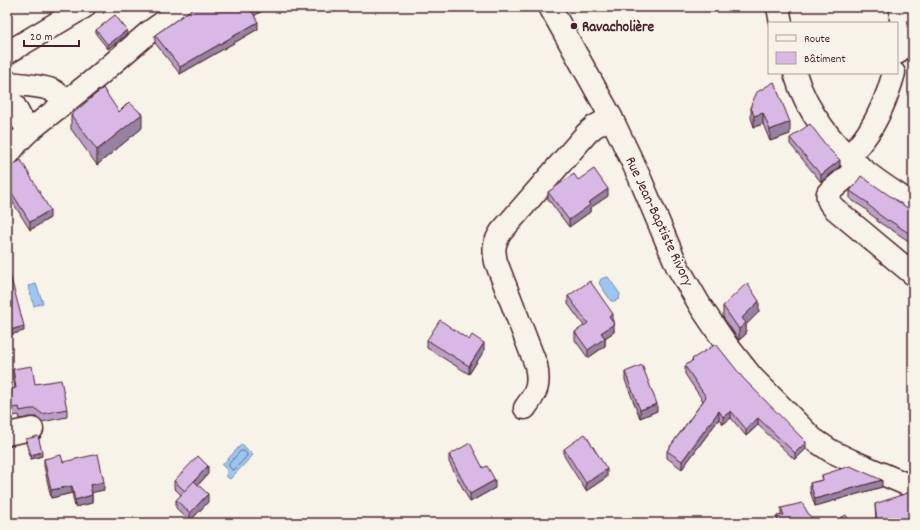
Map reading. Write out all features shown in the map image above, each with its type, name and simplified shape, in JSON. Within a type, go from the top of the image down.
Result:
[{"type":"street","points":[[7,156],[29,131],[97,78],[148,34],[185,7]]},
{"type":"street","name":"Rue Jean-Baptiste Rivory","points":[[550,7],[611,117],[639,176],[678,266],[701,307],[726,344],[752,377],[813,439],[831,451],[913,487]]},
{"type":"street","points":[[778,7],[781,22]]},
{"type":"street","points":[[898,46],[901,23],[901,7]]},
{"type":"street","points":[[7,53],[92,11]]},
{"type":"street","points":[[795,74],[807,102],[819,123],[831,139],[869,175],[913,205]]},
{"type":"street","points":[[894,74],[886,99],[853,161],[849,175],[828,194],[827,197],[836,209],[913,274]]},
{"type":"street","points":[[7,83],[52,90],[59,94],[66,102]]},
{"type":"street","points":[[7,96],[14,104],[29,131]]},
{"type":"street","points":[[525,408],[533,398],[537,387],[538,376],[536,365],[496,262],[494,250],[496,240],[501,232],[587,133],[611,117]]},
{"type":"street","points":[[7,434],[32,428]]},
{"type":"path","points":[[92,11],[113,7]]},
{"type":"water","points":[[608,277],[620,294],[619,299],[615,301],[611,301],[599,283],[601,279]]},
{"type":"water","points":[[36,284],[43,303],[34,306],[28,286]]},
{"type":"water","points":[[242,444],[253,455],[230,479],[226,476],[227,470],[222,465]]},
{"type":"building","points":[[194,7],[256,7],[251,10],[258,22],[180,67],[155,35]]},
{"type":"building","points":[[115,15],[127,30],[108,45],[96,30]]},
{"type":"building","points":[[774,82],[790,122],[770,130],[763,113],[754,116],[751,105],[757,92]]},
{"type":"building","points":[[103,88],[119,112],[129,102],[142,114],[97,150],[71,115]]},
{"type":"building","points":[[810,124],[828,148],[840,160],[821,175],[790,138]]},
{"type":"building","points":[[21,160],[50,210],[30,222],[7,185],[7,168]]},
{"type":"building","points":[[594,169],[608,189],[588,203],[590,205],[569,220],[548,192],[574,174],[578,180]]},
{"type":"building","points":[[861,176],[906,207],[913,210],[913,236],[889,220],[888,221],[867,204],[868,203],[850,191]]},
{"type":"building","points":[[7,264],[24,326],[7,331]]},
{"type":"building","points":[[590,281],[613,314],[609,317],[614,324],[601,333],[605,338],[588,350],[575,332],[588,323],[568,296]]},
{"type":"building","points":[[747,283],[759,301],[742,318],[746,323],[739,329],[723,306]]},
{"type":"building","points":[[440,320],[469,340],[472,335],[484,343],[469,366],[427,340]]},
{"type":"building","points":[[716,344],[743,378],[806,442],[795,453],[758,418],[746,429],[731,411],[723,417],[719,411],[682,461],[667,451],[706,397],[685,366],[693,360],[692,359]]},
{"type":"building","points":[[642,365],[657,404],[640,410],[625,372]]},
{"type":"building","points":[[32,366],[35,384],[61,380],[67,409],[42,414],[36,409],[20,411],[19,407],[7,409],[7,390],[16,388],[13,369]]},
{"type":"building","points":[[585,434],[607,469],[586,483],[564,449]]},
{"type":"building","points":[[38,436],[42,452],[31,455],[26,439]]},
{"type":"building","points":[[470,443],[483,468],[487,466],[495,480],[470,494],[449,455]]},
{"type":"building","points":[[98,454],[104,482],[90,485],[92,495],[75,500],[72,486],[51,490],[44,459],[61,455],[63,462]]},
{"type":"building","points":[[198,456],[208,466],[185,491],[174,481]]},
{"type":"building","points":[[850,466],[882,480],[815,499],[810,483],[823,480],[822,475]]},
{"type":"building","points":[[194,481],[208,494],[190,513],[176,500]]},
{"type":"building","points":[[913,491],[913,523],[877,523],[875,504]]},
{"type":"building","points":[[802,503],[814,523],[779,523],[777,516],[784,515],[781,508]]},
{"type":"building","points":[[846,515],[851,523],[831,523]]},
{"type":"place","name":"Ravacholière","points":[[574,26]]}]
